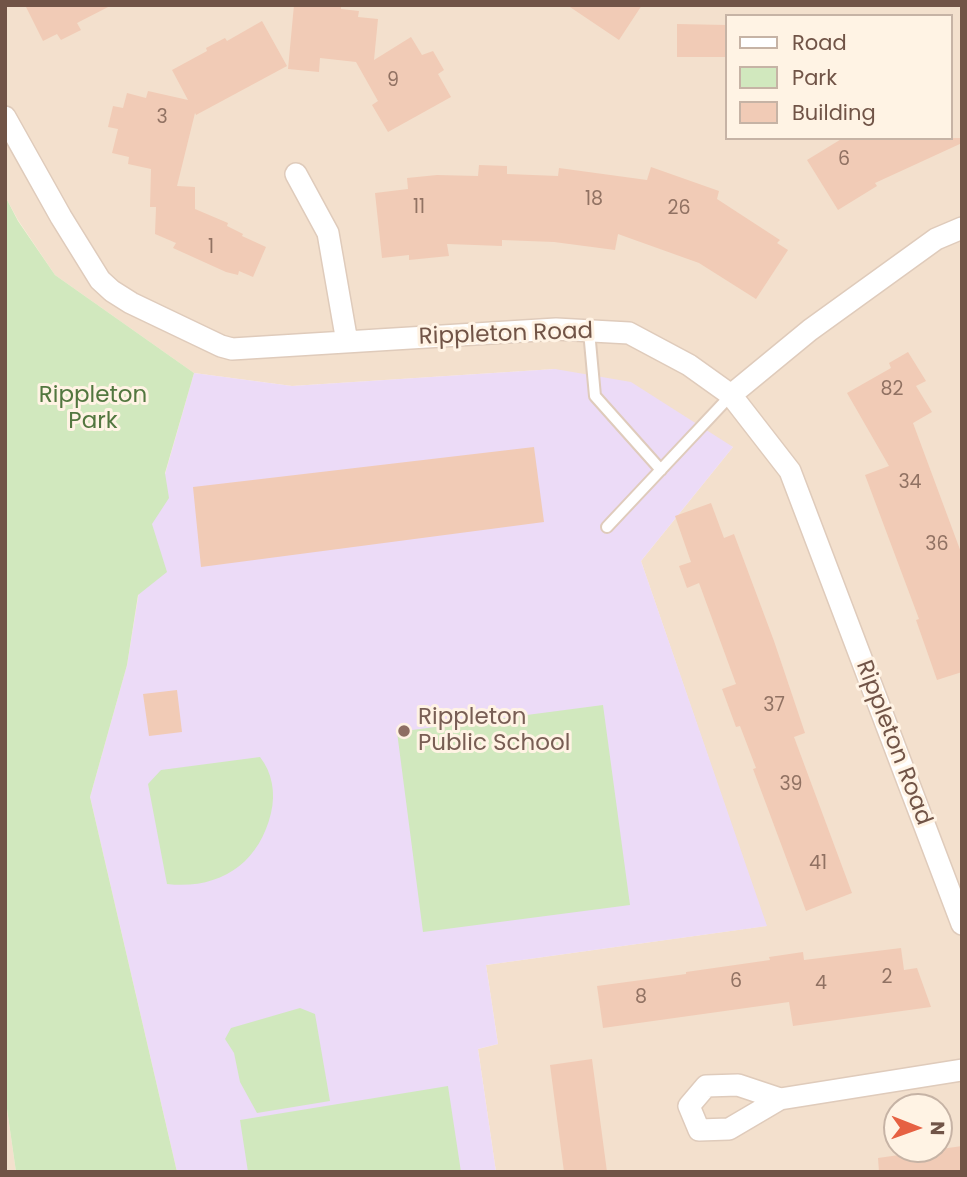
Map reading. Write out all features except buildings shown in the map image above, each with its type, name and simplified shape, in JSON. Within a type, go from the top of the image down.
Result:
[{"type":"street","name":"Rippleton Road","points":[[5,117],[88,263],[112,291],[143,309],[226,348],[556,329],[629,333],[689,365],[732,395],[790,471],[962,923]]},
{"type":"street","points":[[296,174],[328,233],[347,342]]},
{"type":"street","points":[[732,395],[810,330],[936,239],[962,228]]},
{"type":"street","points":[[779,1099],[962,1070]]},
{"type":"lane","points":[[589,331],[595,396],[661,470]]},
{"type":"lane","points":[[607,527],[732,395]]},
{"type":"shaded area","points":[[5,5],[962,5],[962,1172],[496,1172],[478,1049],[498,1044],[486,965],[766,926],[641,561],[733,447],[555,369],[292,386],[194,373],[55,275],[5,196]]},
{"type":"shaded area","name":"Rippleton Public School","points":[[555,369],[631,382],[733,447],[641,561],[767,926],[486,965],[498,1044],[478,1049],[496,1172],[177,1172],[90,797],[127,665],[149,530],[194,373],[292,386]]},
{"type":"shaded area","points":[[5,1095],[16,1172],[5,1172]]},
{"type":"green space","name":"Rippleton Park","points":[[5,196],[18,221],[55,275],[194,373],[165,473],[169,498],[152,524],[167,572],[138,595],[127,665],[90,797],[177,1172],[16,1172],[5,1095]]},
{"type":"green space","points":[[603,705],[630,905],[423,932],[397,732]]},
{"type":"green space","points":[[260,757],[270,776],[273,798],[265,831],[257,846],[247,859],[220,878],[204,883],[167,884],[148,784],[161,770]]},
{"type":"green space","points":[[300,1008],[315,1014],[330,1101],[257,1113],[240,1082],[234,1053],[225,1039],[231,1028]]},
{"type":"green space","points":[[448,1086],[461,1172],[248,1172],[240,1120]]},
{"type":"place","name":"Rippleton Public School","points":[[404,731]]}]
